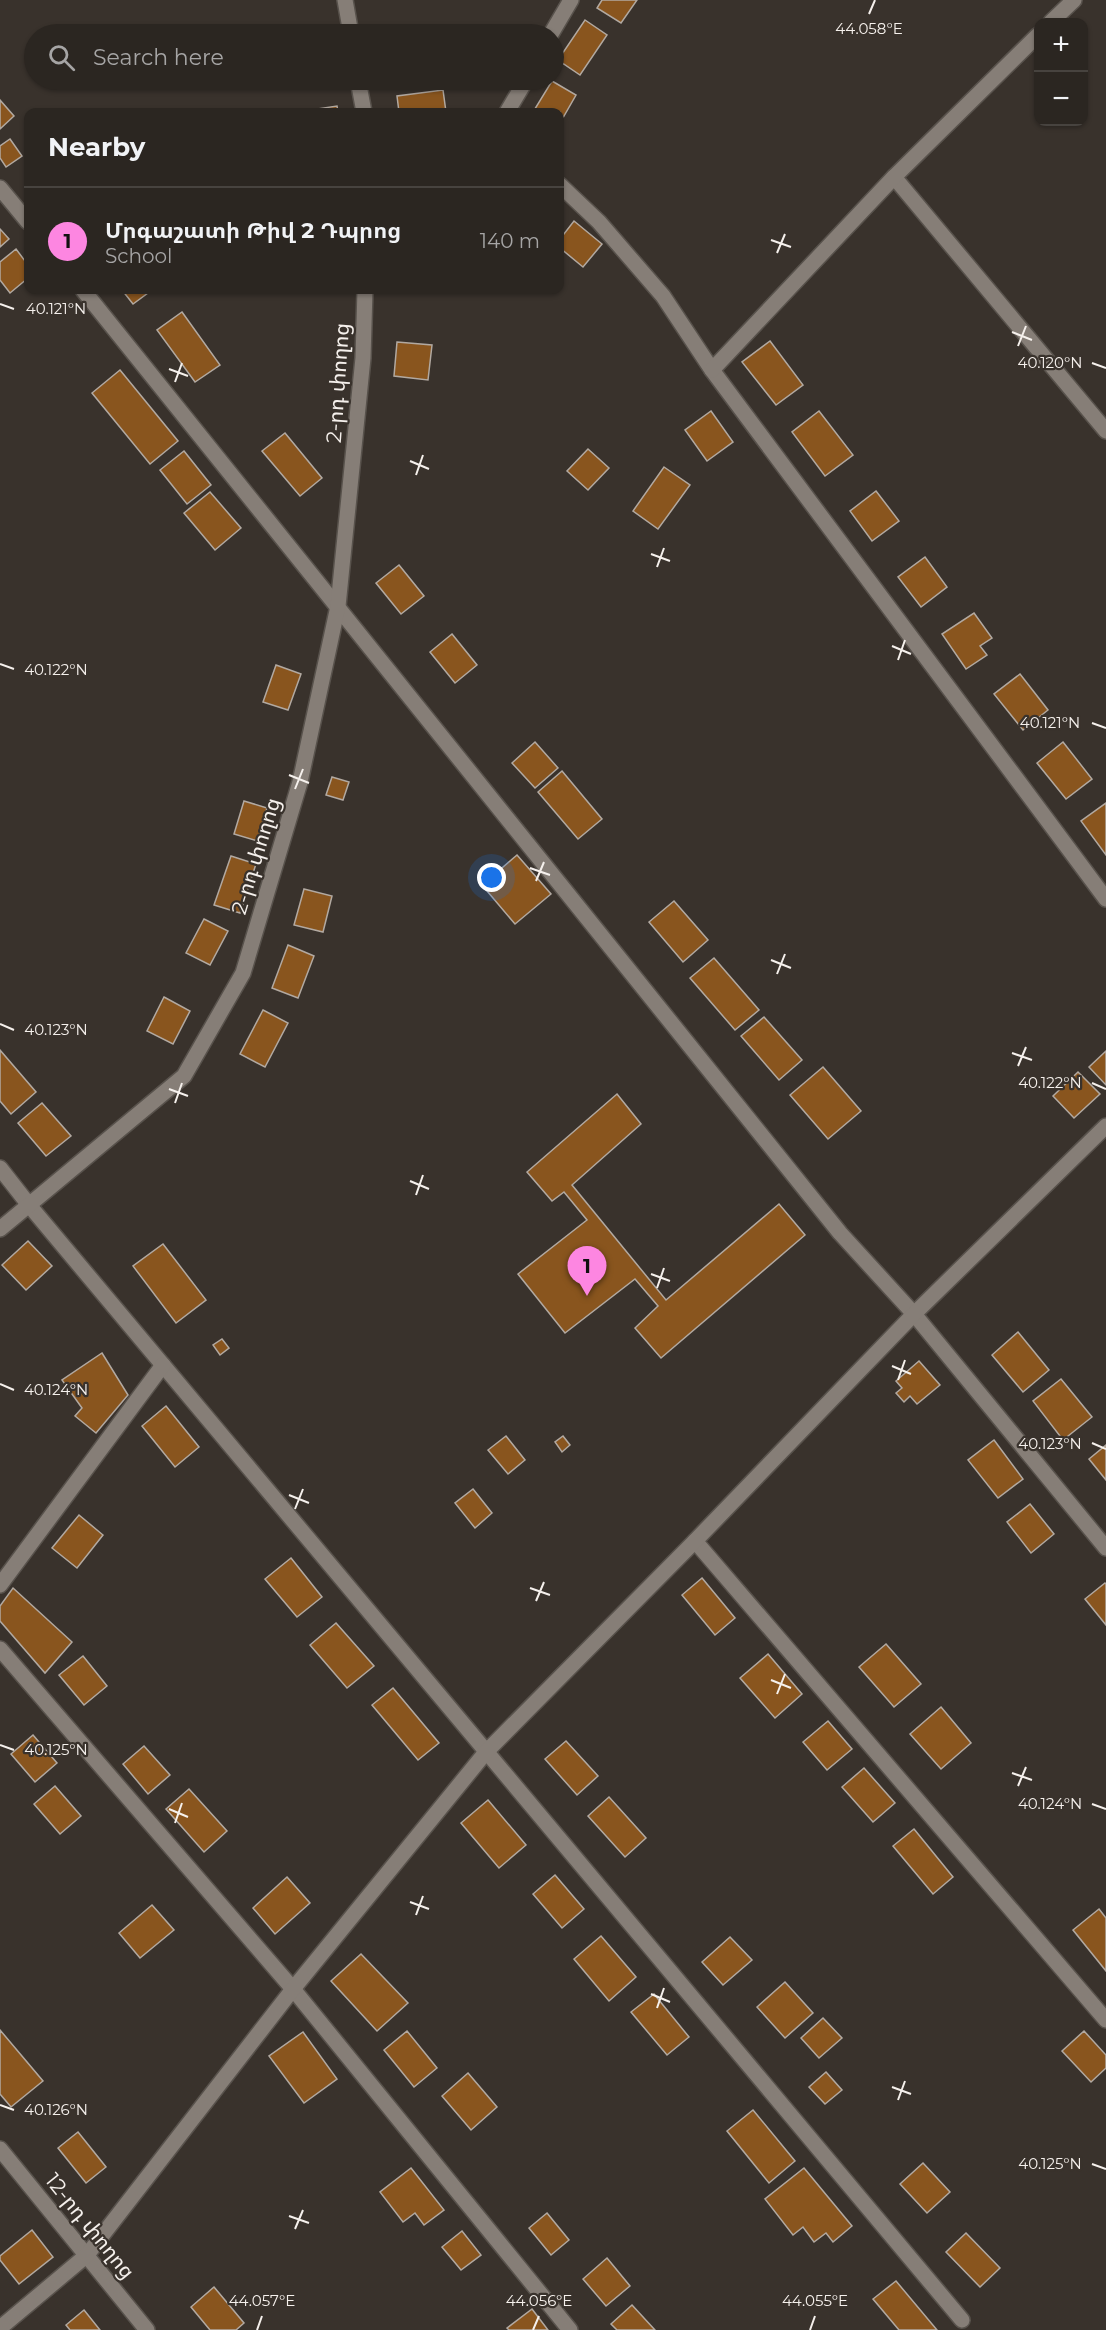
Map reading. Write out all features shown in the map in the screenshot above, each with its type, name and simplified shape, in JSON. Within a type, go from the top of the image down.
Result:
[{"type":"street","points":[[345,0],[349,24]]},
{"type":"street","points":[[558,24],[571,0]]},
{"type":"street","points":[[1055,18],[1074,0]]},
{"type":"street","points":[[712,370],[894,177],[1034,39]]},
{"type":"street","points":[[360,90],[363,108]]},
{"type":"street","points":[[509,108],[520,90]]},
{"type":"street","points":[[894,177],[1106,431]]},
{"type":"street","points":[[0,188],[24,217]]},
{"type":"street","points":[[564,189],[599,222],[663,296],[712,370],[1106,899]]},
{"type":"street","points":[[86,294],[840,1233],[914,1314],[1106,1548]]},
{"type":"street","name":"2-րդ փողոց","points":[[0,1229],[184,1076],[243,973],[300,782],[338,606],[363,358],[365,294]]},
{"type":"street","points":[[0,2328],[87,2255],[293,1989],[486,1752],[695,1541],[914,1314],[1106,1126]]},
{"type":"street","points":[[0,1168],[962,2320]]},
{"type":"street","points":[[0,1585],[163,1365]]},
{"type":"street","points":[[695,1541],[1106,2020]]},
{"type":"street","points":[[0,1649],[293,1989],[570,2330]]},
{"type":"street","name":"12-րդ փողոց","points":[[0,2149],[147,2330]]},
{"type":"building","points":[[602,0],[637,0],[621,23],[597,8]]},
{"type":"building","points":[[585,20],[607,35],[580,75],[564,64],[564,51]]},
{"type":"building","points":[[564,88],[576,95],[564,116],[564,108],[535,108],[546,90],[564,90]]},
{"type":"building","points":[[443,90],[445,108],[398,108],[397,96]]},
{"type":"building","points":[[0,100],[14,116],[0,129]]},
{"type":"building","points":[[10,139],[22,156],[6,167],[0,158],[0,146]]},
{"type":"building","points":[[574,221],[602,244],[583,267],[564,251],[564,234]]},
{"type":"building","points":[[0,229],[9,239],[0,247]]},
{"type":"building","points":[[16,249],[24,260],[24,281],[10,293],[0,280],[0,262]]},
{"type":"building","points":[[125,294],[147,294],[133,304]]},
{"type":"building","points":[[182,312],[220,365],[195,382],[157,330]]},
{"type":"building","points":[[770,341],[803,385],[776,405],[742,362]]},
{"type":"building","points":[[397,342],[432,345],[428,380],[394,376]]},
{"type":"building","points":[[120,370],[178,441],[150,464],[92,393]]},
{"type":"building","points":[[711,411],[733,442],[707,461],[685,430]]},
{"type":"building","points":[[819,411],[853,455],[825,476],[792,432]]},
{"type":"building","points":[[285,433],[322,478],[300,496],[262,451]]},
{"type":"building","points":[[588,449],[609,468],[588,490],[567,471]]},
{"type":"building","points":[[184,451],[211,485],[187,504],[160,470]]},
{"type":"building","points":[[664,467],[690,485],[658,529],[633,511]]},
{"type":"building","points":[[876,491],[899,521],[872,541],[850,511]]},
{"type":"building","points":[[210,492],[241,528],[215,550],[184,513]]},
{"type":"building","points":[[925,557],[947,587],[921,607],[898,577]]},
{"type":"building","points":[[399,565],[424,596],[401,614],[376,583]]},
{"type":"building","points":[[974,613],[992,638],[980,646],[987,655],[966,669],[942,634]]},
{"type":"building","points":[[452,634],[477,665],[455,683],[430,652]]},
{"type":"building","points":[[276,665],[301,674],[288,710],[263,702]]},
{"type":"building","points":[[1020,674],[1048,710],[1023,730],[994,694]]},
{"type":"building","points":[[535,742],[558,768],[535,788],[512,763]]},
{"type":"building","points":[[1063,742],[1092,779],[1066,799],[1037,763]]},
{"type":"building","points":[[562,771],[602,819],[578,839],[538,792]]},
{"type":"building","points":[[332,777],[349,782],[343,800],[326,795]]},
{"type":"building","points":[[244,801],[267,808],[258,841],[234,834]]},
{"type":"building","points":[[1106,803],[1106,855],[1081,821]]},
{"type":"building","points":[[517,855],[551,894],[515,924],[482,885]]},
{"type":"building","points":[[231,856],[256,864],[240,913],[214,905]]},
{"type":"building","points":[[304,889],[332,896],[323,932],[294,925]]},
{"type":"building","points":[[674,901],[708,940],[683,962],[649,922]]},
{"type":"building","points":[[204,919],[228,931],[210,965],[186,953]]},
{"type":"building","points":[[288,945],[314,956],[298,998],[272,988]]},
{"type":"building","points":[[714,958],[759,1010],[735,1030],[690,978]]},
{"type":"building","points":[[164,997],[190,1011],[173,1044],[147,1031]]},
{"type":"building","points":[[263,1010],[288,1023],[265,1067],[240,1054]]},
{"type":"building","points":[[764,1017],[802,1060],[779,1080],[741,1036]]},
{"type":"building","points":[[0,1050],[36,1092],[11,1114],[0,1101]]},
{"type":"building","points":[[1106,1051],[1106,1085],[1089,1067]]},
{"type":"building","points":[[823,1067],[861,1111],[828,1139],[790,1095]]},
{"type":"building","points":[[1078,1072],[1100,1094],[1074,1118],[1053,1096]]},
{"type":"building","points":[[617,1094],[641,1124],[572,1185],[666,1300],[779,1204],[805,1235],[661,1358],[635,1328],[658,1306],[635,1279],[565,1333],[518,1274],[587,1220],[564,1192],[552,1201],[527,1172]]},
{"type":"building","points":[[42,1103],[71,1136],[46,1156],[18,1123]]},
{"type":"building","points":[[28,1241],[52,1266],[26,1290],[2,1265]]},
{"type":"building","points":[[163,1244],[206,1300],[176,1323],[133,1266]]},
{"type":"building","points":[[1018,1332],[1049,1370],[1023,1392],[992,1355]]},
{"type":"building","points":[[222,1339],[229,1348],[220,1355],[213,1345]]},
{"type":"building","points":[[102,1353],[128,1395],[96,1433],[75,1416],[82,1408],[62,1380]]},
{"type":"building","points":[[919,1361],[940,1385],[917,1404],[910,1396],[904,1402],[896,1393],[902,1388],[896,1381]]},
{"type":"building","points":[[1061,1379],[1092,1417],[1063,1440],[1033,1401]]},
{"type":"building","points":[[166,1406],[199,1447],[175,1467],[142,1426]]},
{"type":"building","points":[[506,1436],[525,1460],[508,1474],[488,1450]]},
{"type":"building","points":[[563,1436],[570,1445],[562,1452],[555,1442]]},
{"type":"building","points":[[994,1440],[1023,1479],[998,1498],[968,1460]]},
{"type":"building","points":[[1106,1445],[1106,1480],[1089,1459]]},
{"type":"building","points":[[473,1489],[492,1513],[475,1528],[455,1503]]},
{"type":"building","points":[[1030,1504],[1054,1534],[1031,1553],[1007,1522]]},
{"type":"building","points":[[79,1515],[103,1535],[77,1568],[52,1548]]},
{"type":"building","points":[[291,1558],[322,1597],[297,1617],[265,1579]]},
{"type":"building","points":[[702,1578],[735,1618],[715,1635],[682,1595]]},
{"type":"building","points":[[1106,1584],[1106,1625],[1085,1599]]},
{"type":"building","points":[[13,1588],[72,1642],[45,1673],[0,1621],[0,1606]]},
{"type":"building","points":[[336,1623],[374,1666],[347,1688],[310,1645]]},
{"type":"building","points":[[886,1644],[921,1684],[894,1707],[859,1667]]},
{"type":"building","points":[[768,1654],[802,1694],[775,1718],[740,1678]]},
{"type":"building","points":[[83,1656],[107,1686],[84,1705],[59,1675]]},
{"type":"building","points":[[393,1688],[439,1743],[418,1760],[372,1705]]},
{"type":"building","points":[[941,1707],[971,1743],[941,1769],[910,1734]]},
{"type":"building","points":[[828,1721],[852,1749],[827,1770],[803,1742]]},
{"type":"building","points":[[33,1735],[57,1763],[35,1782],[11,1754]]},
{"type":"building","points":[[566,1741],[598,1776],[577,1795],[545,1759]]},
{"type":"building","points":[[144,1746],[170,1775],[148,1794],[123,1764]]},
{"type":"building","points":[[864,1768],[895,1803],[873,1822],[842,1787]]},
{"type":"building","points":[[55,1786],[81,1816],[60,1834],[34,1804]]},
{"type":"building","points":[[189,1789],[227,1831],[204,1852],[166,1809]]},
{"type":"building","points":[[609,1797],[646,1838],[625,1857],[588,1816]]},
{"type":"building","points":[[488,1800],[526,1845],[499,1868],[461,1823]]},
{"type":"building","points":[[914,1829],[953,1877],[933,1894],[893,1846]]},
{"type":"building","points":[[555,1875],[584,1909],[562,1928],[533,1894]]},
{"type":"building","points":[[287,1877],[310,1903],[275,1934],[253,1908]]},
{"type":"building","points":[[152,1905],[174,1930],[140,1958],[119,1933]]},
{"type":"building","points":[[1099,1909],[1106,1918],[1106,1971],[1073,1930]]},
{"type":"building","points":[[601,1936],[636,1977],[609,2001],[574,1959]]},
{"type":"building","points":[[730,1937],[752,1960],[723,1985],[702,1962]]},
{"type":"building","points":[[361,1954],[408,2003],[377,2031],[331,1981]]},
{"type":"building","points":[[785,1982],[813,2013],[785,2038],[757,2007]]},
{"type":"building","points":[[654,1994],[689,2037],[667,2055],[631,2012]]},
{"type":"building","points":[[823,2018],[842,2038],[819,2058],[801,2038]]},
{"type":"building","points":[[0,2030],[43,2081],[11,2107],[0,2094]]},
{"type":"building","points":[[407,2031],[437,2068],[414,2087],[384,2050]]},
{"type":"building","points":[[1084,2031],[1106,2055],[1106,2068],[1091,2082],[1062,2051]]},
{"type":"building","points":[[303,2032],[337,2079],[304,2103],[269,2056]]},
{"type":"building","points":[[826,2072],[842,2090],[825,2104],[809,2087]]},
{"type":"building","points":[[468,2073],[497,2107],[471,2130],[442,2096]]},
{"type":"building","points":[[753,2110],[795,2161],[769,2183],[727,2131]]},
{"type":"building","points":[[78,2132],[106,2167],[86,2183],[58,2148]]},
{"type":"building","points":[[923,2163],[950,2192],[927,2213],[900,2184]]},
{"type":"building","points":[[411,2168],[444,2210],[424,2225],[415,2213],[403,2222],[380,2192]]},
{"type":"building","points":[[804,2168],[852,2226],[833,2242],[826,2233],[814,2242],[803,2227],[793,2235],[765,2199]]},
{"type":"building","points":[[547,2213],[569,2240],[551,2255],[529,2228]]},
{"type":"building","points":[[32,2230],[53,2257],[19,2284],[0,2260],[0,2256]]},
{"type":"building","points":[[462,2231],[481,2255],[461,2270],[442,2247]]},
{"type":"building","points":[[966,2233],[1000,2268],[980,2287],[946,2252]]},
{"type":"building","points":[[607,2258],[630,2286],[606,2306],[583,2279]]},
{"type":"building","points":[[896,2281],[937,2330],[899,2330],[873,2299]]},
{"type":"building","points":[[214,2287],[244,2323],[236,2330],[210,2330],[191,2307]]},
{"type":"building","points":[[632,2305],[655,2330],[617,2330],[611,2324]]},
{"type":"building","points":[[532,2309],[548,2330],[509,2330],[507,2328]]},
{"type":"building","points":[[84,2310],[100,2330],[70,2330],[66,2325]]},
{"type":"place","name":"Մրգաշատի Թիվ 2 Դպրոց","points":[[587,1296]]}]
